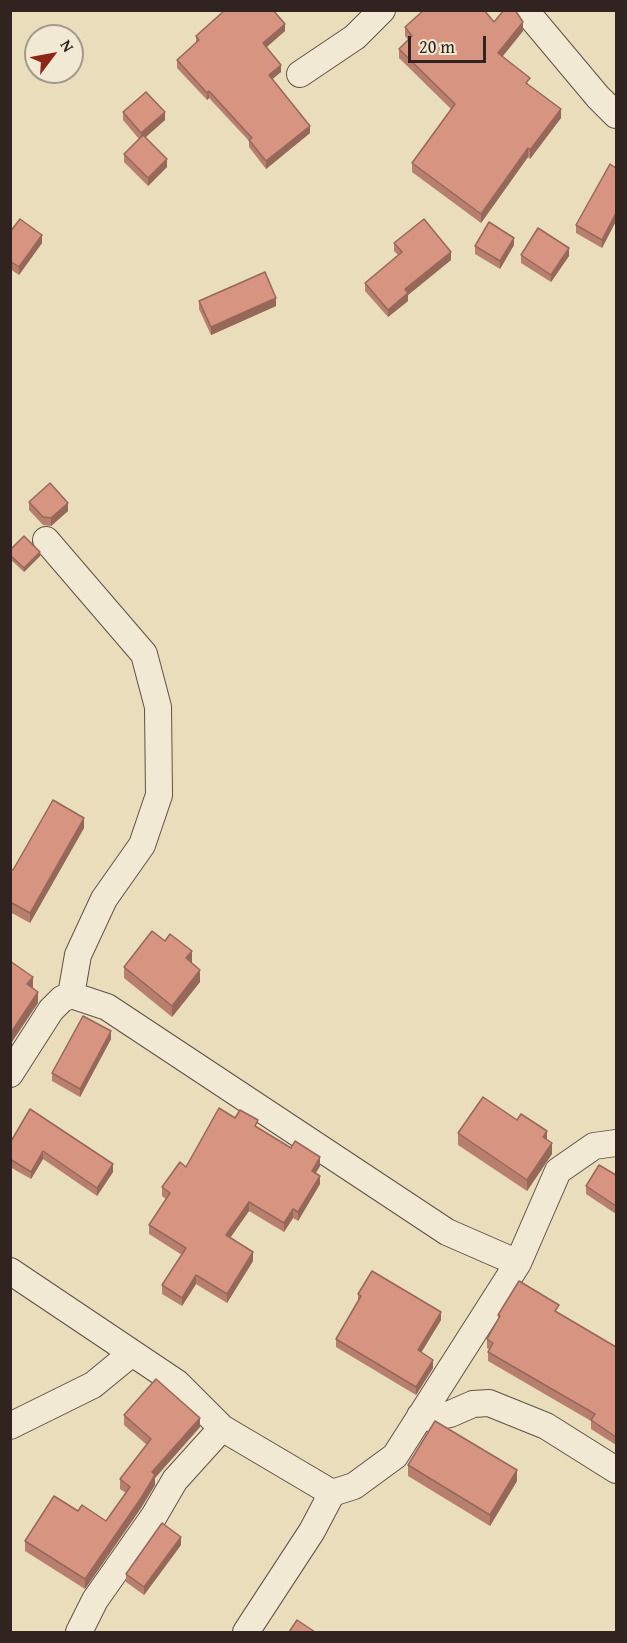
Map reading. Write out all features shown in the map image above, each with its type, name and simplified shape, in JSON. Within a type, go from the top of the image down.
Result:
[{"type":"street","points":[[300,75],[355,37],[382,10]]},
{"type":"street","points":[[525,10],[598,97],[616,115]]},
{"type":"street","points":[[10,1074],[51,1010],[71,995],[78,955],[104,899],[141,845],[159,795],[158,707],[144,654],[46,540]]},
{"type":"street","points":[[71,995],[107,1007],[447,1232],[518,1263]]},
{"type":"street","points":[[10,1271],[177,1383],[222,1428],[332,1492],[354,1486],[395,1456],[518,1263],[558,1171],[594,1146],[616,1143]]},
{"type":"street","points":[[10,1426],[93,1385],[132,1353]]},
{"type":"street","points":[[420,1416],[430,1418],[450,1414],[472,1404],[489,1402],[546,1426],[616,1470]]},
{"type":"street","points":[[79,1632],[95,1600],[154,1516],[175,1480],[222,1428]]},
{"type":"street","points":[[246,1632],[312,1531],[332,1492]]},
{"type":"building","points":[[225,10],[273,10],[285,24],[263,43],[281,65],[269,75],[310,126],[266,161],[249,140],[252,138],[177,60],[199,40],[196,36]]},
{"type":"building","points":[[424,10],[484,10],[494,22],[504,10],[515,10],[523,22],[498,53],[530,78],[526,83],[561,109],[530,150],[528,148],[481,214],[412,163],[455,104],[399,49],[412,36],[405,27]]},
{"type":"building","points":[[146,92],[165,112],[141,133],[123,112]]},
{"type":"building","points":[[143,135],[167,159],[148,178],[124,154]]},
{"type":"building","points":[[610,164],[616,168],[616,213],[602,240],[576,225]]},
{"type":"building","points":[[20,219],[42,235],[19,267],[10,261],[10,232]]},
{"type":"building","points":[[424,219],[451,252],[405,289],[408,293],[388,310],[365,283],[402,252],[394,243]]},
{"type":"building","points":[[489,222],[514,238],[500,261],[475,246]]},
{"type":"building","points":[[538,228],[569,248],[551,275],[521,255]]},
{"type":"building","points":[[265,272],[276,298],[211,327],[199,301]]},
{"type":"building","points":[[50,483],[68,503],[51,518],[43,517],[29,502]]},
{"type":"building","points":[[24,536],[40,552],[24,568],[10,555],[10,550]]},
{"type":"building","points":[[53,800],[84,818],[30,913],[10,902],[10,868],[13,870]]},
{"type":"building","points":[[152,931],[165,941],[170,934],[192,951],[186,958],[200,970],[172,1006],[124,967]]},
{"type":"building","points":[[10,961],[33,977],[27,984],[38,992],[10,1034]]},
{"type":"building","points":[[83,1016],[111,1031],[80,1089],[52,1073]]},
{"type":"building","points":[[483,1097],[517,1120],[521,1114],[547,1131],[543,1137],[552,1143],[527,1180],[458,1133]]},
{"type":"building","points":[[219,1108],[235,1118],[240,1110],[258,1120],[255,1126],[291,1148],[295,1141],[320,1157],[312,1171],[320,1176],[298,1212],[293,1209],[284,1223],[249,1202],[226,1235],[253,1252],[227,1294],[196,1275],[182,1298],[162,1285],[186,1248],[149,1225],[170,1193],[162,1187],[180,1162],[186,1167]]},
{"type":"building","points":[[30,1109],[113,1164],[97,1188],[43,1151],[31,1172],[10,1159],[10,1143]]},
{"type":"building","points":[[599,1165],[616,1175],[616,1206],[586,1186]]},
{"type":"building","points":[[372,1271],[441,1312],[418,1350],[433,1360],[416,1387],[336,1339],[361,1296],[358,1294]]},
{"type":"building","points":[[519,1281],[559,1305],[555,1311],[616,1347],[616,1437],[591,1420],[595,1414],[488,1352],[493,1343],[487,1339],[500,1316],[498,1315]]},
{"type":"building","points":[[156,1379],[200,1418],[152,1472],[155,1475],[141,1498],[85,1579],[25,1541],[54,1496],[78,1511],[82,1505],[106,1521],[130,1487],[120,1479],[151,1439],[124,1415]]},
{"type":"building","points":[[435,1421],[517,1470],[490,1515],[408,1465]]},
{"type":"building","points":[[162,1523],[181,1537],[144,1587],[126,1574]]},
{"type":"building","points":[[297,1620],[315,1632],[289,1632]]}]
